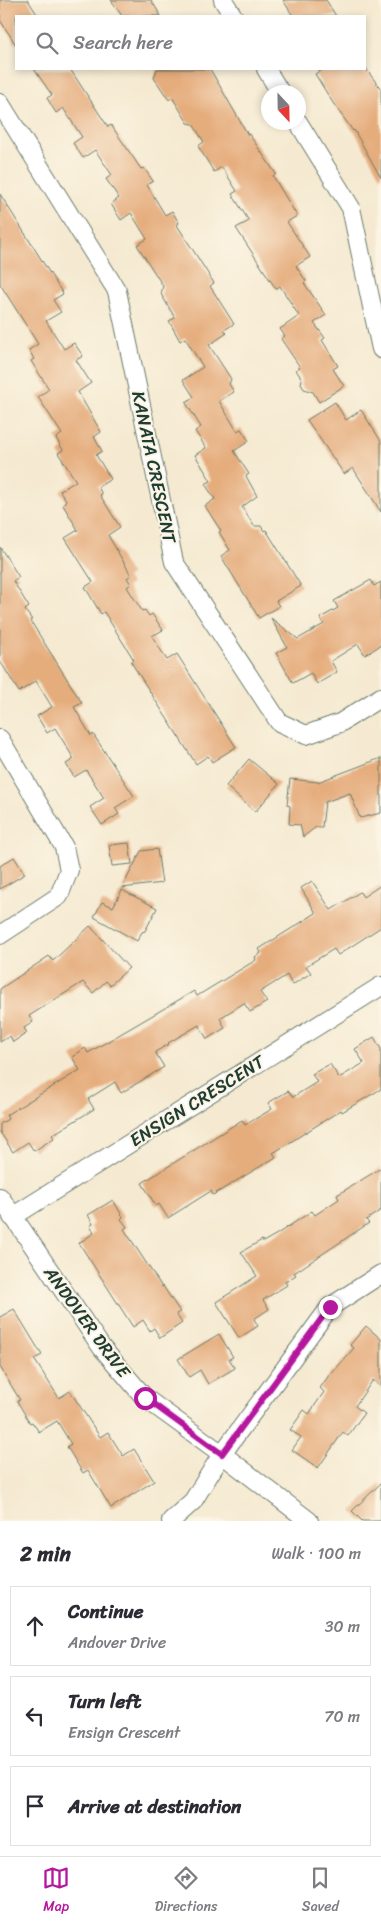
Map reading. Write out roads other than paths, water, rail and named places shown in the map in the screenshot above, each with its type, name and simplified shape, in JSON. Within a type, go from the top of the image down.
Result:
[{"type":"street","points":[[223,0],[232,15]]},
{"type":"street","points":[[267,70],[276,85]]},
{"type":"street","name":"KANATA CRESCENT","points":[[0,103],[118,291],[174,562],[279,722],[306,735],[340,723],[381,698]]},
{"type":"street","points":[[303,130],[351,208],[381,349]]},
{"type":"street","points":[[0,739],[64,847],[69,870],[60,896],[0,935]]},
{"type":"street","name":"ENSIGN CRESCENT","points":[[12,1217],[381,986]]},
{"type":"street","name":"ANDOVER DRIVE","points":[[0,1197],[102,1348],[145,1398],[309,1521]]},
{"type":"street","points":[[171,1521],[193,1501],[222,1454],[330,1307],[381,1274]]}]
